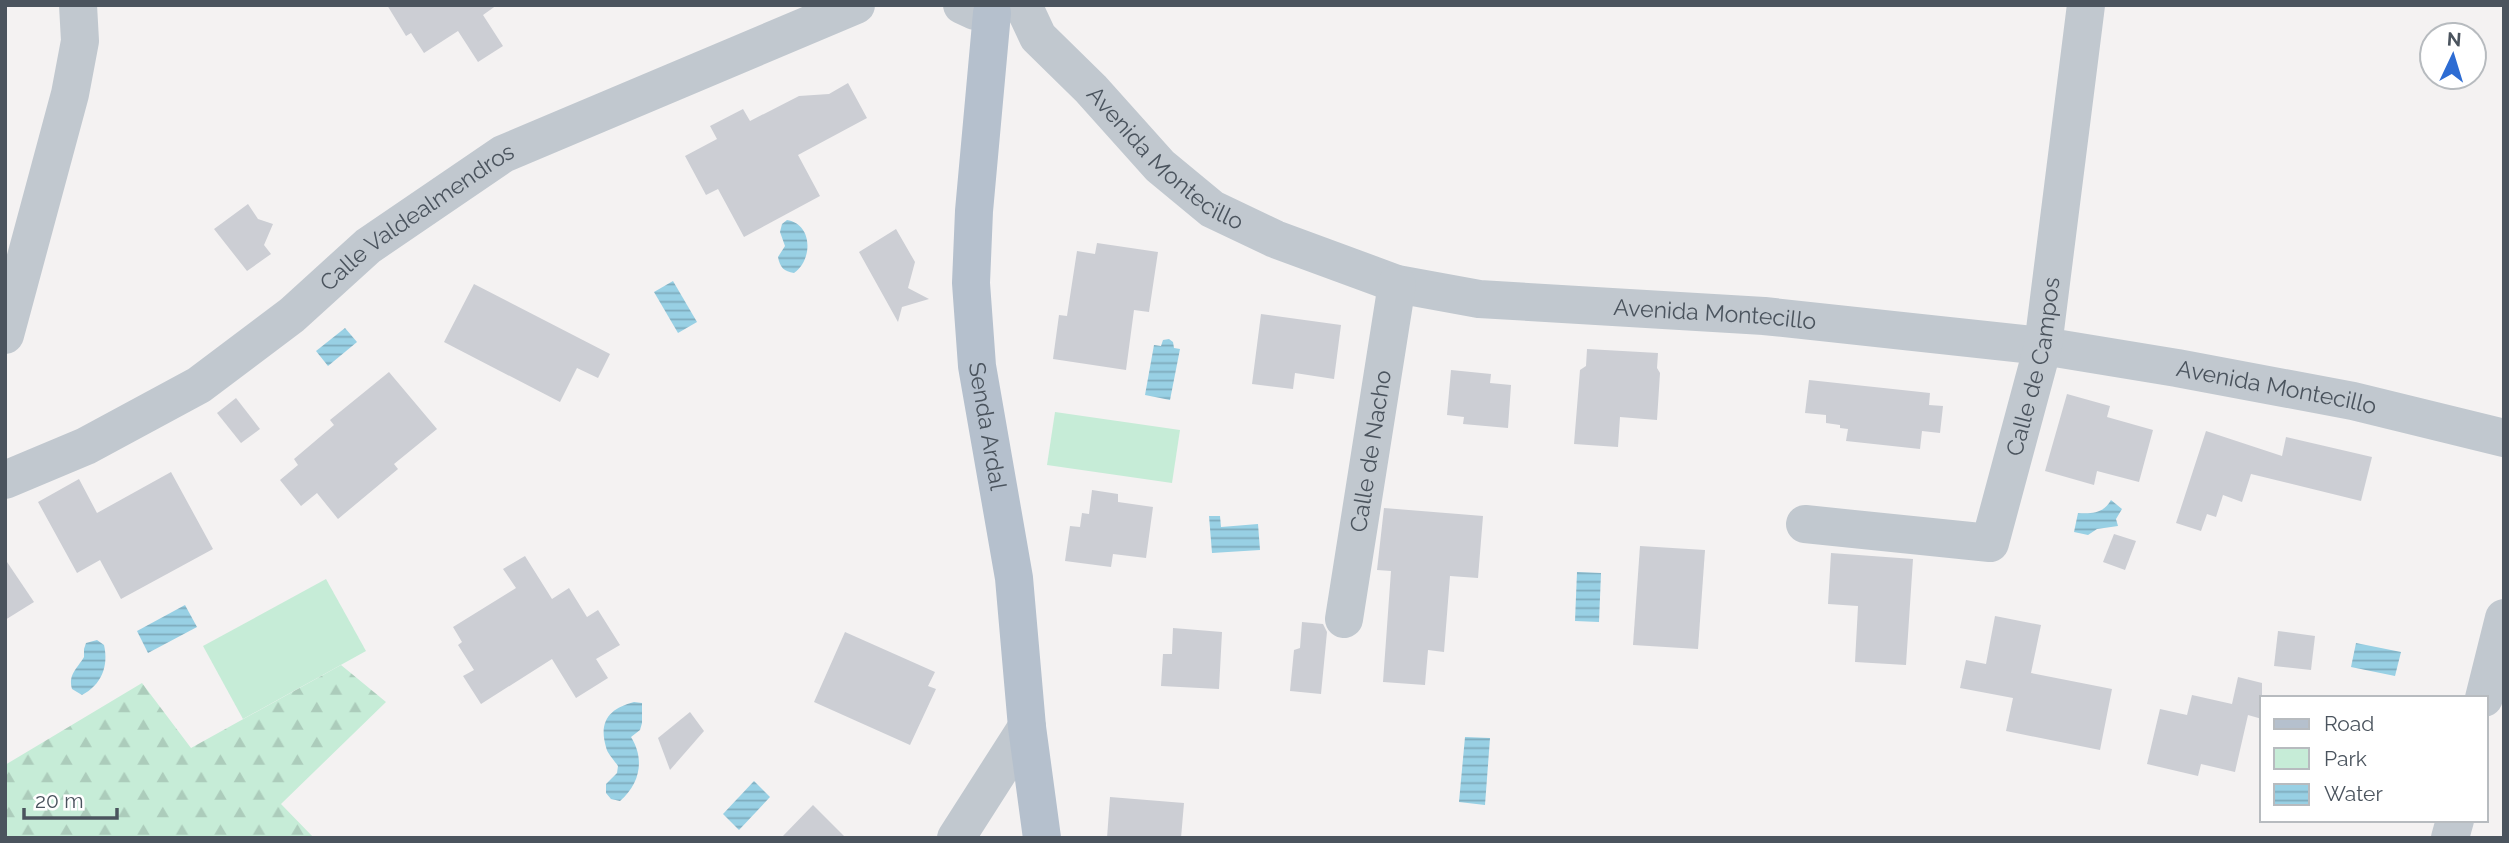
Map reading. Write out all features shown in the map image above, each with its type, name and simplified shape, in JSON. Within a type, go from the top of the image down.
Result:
[{"type":"main road","name":"Senda Ardal","points":[[995,7],[974,211],[971,283],[977,366],[1014,578],[1027,727],[1042,838]]},
{"type":"street","points":[[5,335],[70,94],[80,41],[78,5]]},
{"type":"street","name":"Calle Valdealmendros","points":[[5,480],[86,446],[199,385],[292,315],[368,246],[503,154],[856,5]]},
{"type":"street","name":"Calle de Campos","points":[[1805,524],[1990,543],[2043,346],[2086,5]]},
{"type":"street","name":"Avenida Montecillo","points":[[995,7],[1038,37],[1091,89],[1160,166],[1212,209],[1275,239],[1397,284],[1479,299],[1764,316],[2043,346],[2353,401],[2504,438]]},
{"type":"street","name":"Calle de Nacho","points":[[1344,619],[1397,284]]},
{"type":"street","points":[[2484,696],[2504,618]]},
{"type":"street","points":[[956,838],[1027,727]]},
{"type":"green space","points":[[1055,412],[1180,430],[1172,483],[1047,465]]},
{"type":"green space","points":[[326,579],[366,651],[243,719],[203,646]]},
{"type":"green space","points":[[341,665],[386,702],[281,804],[314,838],[5,838],[5,765],[142,683],[191,748]]},
{"type":"water","points":[[787,220],[796,223],[806,235],[805,260],[794,273],[783,268],[778,257],[785,246],[780,232],[782,224]]},
{"type":"water","points":[[673,281],[697,322],[678,333],[654,292]]},
{"type":"water","points":[[345,328],[357,342],[328,366],[316,351]]},
{"type":"water","points":[[1169,339],[1174,348],[1180,349],[1170,400],[1145,395],[1154,345],[1161,346],[1163,340]]},
{"type":"water","points":[[2111,500],[2122,509],[2116,519],[2118,526],[2097,529],[2088,535],[2074,532],[2078,513],[2097,512],[2105,508]]},
{"type":"water","points":[[1209,516],[1220,516],[1221,527],[1258,524],[1260,550],[1212,553]]},
{"type":"water","points":[[1577,572],[1601,573],[1599,622],[1575,621]]},
{"type":"water","points":[[185,605],[197,627],[148,653],[137,631]]},
{"type":"water","points":[[97,640],[104,645],[104,668],[99,681],[82,695],[72,689],[72,675],[84,657],[86,643]]},
{"type":"water","points":[[2356,643],[2401,652],[2395,676],[2351,667]]},
{"type":"water","points":[[634,702],[642,703],[640,730],[631,737],[638,754],[638,771],[632,787],[620,801],[611,799],[606,793],[606,784],[617,773],[618,766],[607,749],[604,729],[605,722],[613,712]]},
{"type":"water","points":[[1465,737],[1490,738],[1485,805],[1459,802]]},
{"type":"water","points":[[754,781],[770,797],[739,830],[723,814]]},
{"type":"building","points":[[387,5],[497,5],[483,15],[503,46],[478,62],[458,31],[424,53],[411,33],[406,36]]},
{"type":"building","points":[[848,83],[867,118],[798,155],[820,196],[744,237],[718,189],[706,195],[685,156],[717,139],[710,126],[743,109],[750,121],[799,96],[829,94]]},
{"type":"building","points":[[248,204],[258,219],[273,224],[264,245],[271,254],[247,271],[214,229]]},
{"type":"building","points":[[896,229],[915,262],[908,288],[929,299],[902,307],[898,322],[859,252]]},
{"type":"building","points":[[1097,243],[1158,252],[1149,312],[1134,310],[1126,370],[1053,359],[1059,315],[1067,316],[1077,251],[1095,254]]},
{"type":"building","points":[[474,284],[610,354],[598,378],[577,368],[560,402],[444,342]]},
{"type":"building","points":[[1261,314],[1341,325],[1334,379],[1295,373],[1293,389],[1252,384]]},
{"type":"building","points":[[1587,349],[1658,353],[1657,368],[1660,373],[1657,420],[1620,417],[1618,447],[1574,444],[1580,370],[1586,366]]},
{"type":"building","points":[[1451,370],[1491,374],[1490,383],[1511,385],[1508,428],[1463,424],[1464,417],[1447,415]]},
{"type":"building","points":[[389,372],[437,429],[394,464],[398,469],[338,519],[317,493],[301,506],[280,480],[298,465],[294,459],[334,425],[330,420]]},
{"type":"building","points":[[1809,380],[1930,393],[1929,405],[1943,406],[1940,433],[1922,431],[1920,449],[1846,441],[1848,429],[1826,423],[1826,415],[1805,413]]},
{"type":"building","points":[[2067,394],[2110,406],[2107,417],[2153,430],[2139,482],[2097,471],[2094,485],[2045,471]]},
{"type":"building","points":[[236,398],[260,429],[241,443],[217,413]]},
{"type":"building","points":[[2206,431],[2282,456],[2286,437],[2372,457],[2361,501],[2251,474],[2242,502],[2223,495],[2216,517],[2207,514],[2201,531],[2176,523]]},
{"type":"building","points":[[171,472],[213,549],[121,599],[100,560],[77,573],[38,502],[79,479],[97,513]]},
{"type":"building","points":[[1092,490],[1118,494],[1118,502],[1153,507],[1146,558],[1113,554],[1111,567],[1065,561],[1070,526],[1080,527],[1082,513],[1089,514]]},
{"type":"building","points":[[1384,508],[1483,516],[1478,578],[1450,576],[1444,652],[1428,650],[1425,685],[1383,682],[1391,571],[1377,570]]},
{"type":"building","points":[[2114,534],[2136,541],[2125,570],[2103,562]]},
{"type":"building","points":[[1640,546],[1705,550],[1698,649],[1633,645]]},
{"type":"building","points":[[1831,553],[1913,559],[1906,665],[1855,662],[1858,606],[1828,604]]},
{"type":"building","points":[[525,556],[552,599],[569,588],[587,617],[598,610],[620,645],[596,659],[608,678],[576,698],[552,659],[481,704],[463,676],[474,670],[458,645],[462,642],[453,627],[516,588],[503,569]]},
{"type":"building","points":[[5,559],[34,602],[5,620]]},
{"type":"building","points":[[1995,616],[2041,625],[2031,673],[2112,689],[2100,750],[2006,731],[2013,698],[1960,688],[1966,660],[1986,664]]},
{"type":"building","points":[[1302,622],[1323,624],[1327,632],[1321,694],[1290,691],[1294,650],[1300,648]]},
{"type":"building","points":[[1173,628],[1222,632],[1219,689],[1161,686],[1163,654],[1172,654]]},
{"type":"building","points":[[2278,631],[2315,636],[2311,670],[2274,666]]},
{"type":"building","points":[[845,632],[935,672],[928,686],[936,689],[910,745],[814,702]]},
{"type":"building","points":[[2238,677],[2262,683],[2260,718],[2248,715],[2235,772],[2201,764],[2198,776],[2147,764],[2160,709],[2187,715],[2192,695],[2232,704]]},
{"type":"building","points":[[690,712],[704,731],[670,770],[658,738]]},
{"type":"building","points":[[1110,797],[1184,803],[1181,838],[1107,838]]},
{"type":"building","points":[[813,805],[846,838],[781,838]]}]
